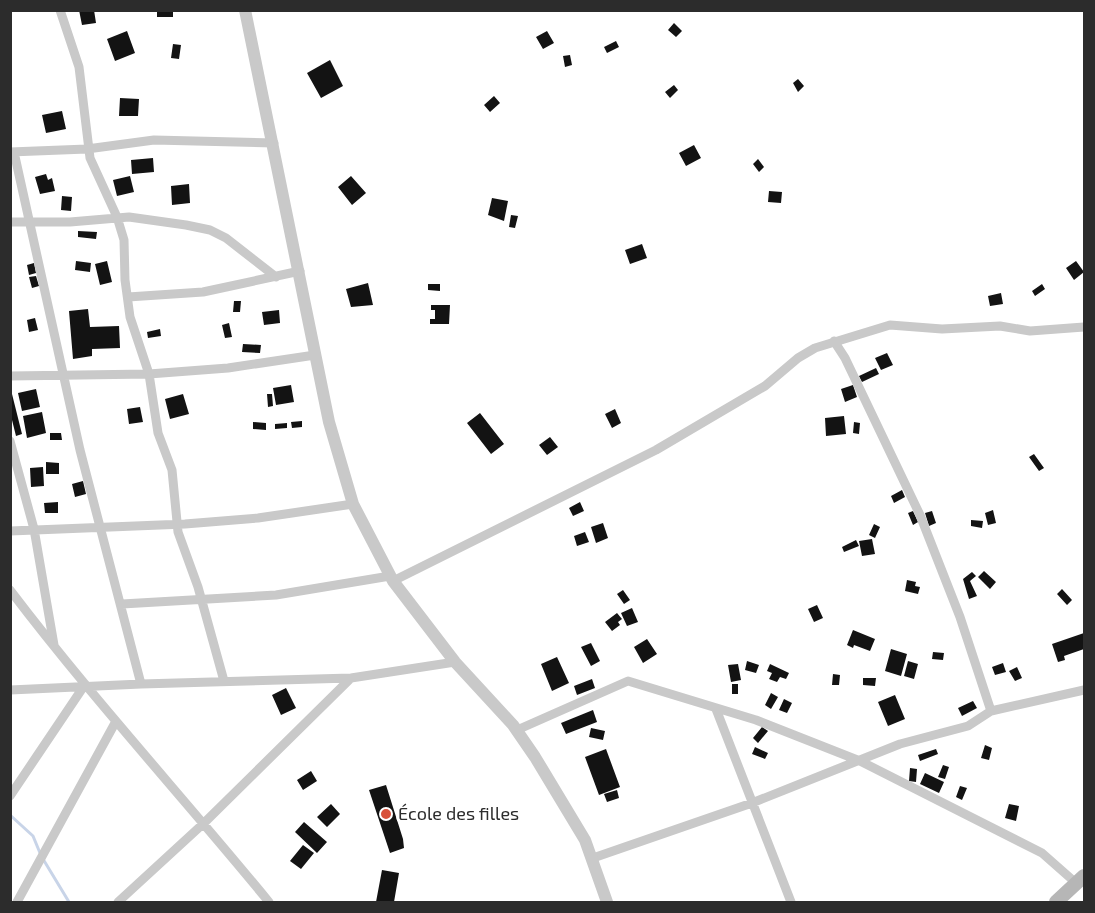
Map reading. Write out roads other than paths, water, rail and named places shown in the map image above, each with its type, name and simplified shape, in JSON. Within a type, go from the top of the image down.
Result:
[{"type":"main road","points":[[1056,903],[1080,880]]},
{"type":"street","points":[[60,10],[79,67],[87,149],[92,166],[117,217],[125,247],[125,280],[132,326],[149,374],[158,433],[175,486],[176,525],[224,681]]},
{"type":"street","points":[[245,10],[300,271],[315,355],[333,436],[353,504],[391,579],[455,662],[517,730],[585,840],[607,903]]},
{"type":"street","points":[[141,684],[100,526],[12,152],[87,149],[154,140],[274,143]]},
{"type":"street","points":[[10,222],[28,220],[70,222],[117,217],[140,218],[210,230],[237,245],[276,277]]},
{"type":"street","points":[[128,297],[203,292],[300,271]]},
{"type":"street","points":[[122,604],[201,601],[328,589],[391,579],[656,450],[765,386],[805,353],[834,341],[890,326],[942,329],[1000,326],[1030,331],[1084,327]]},
{"type":"street","points":[[834,341],[845,358],[920,515],[960,616],[991,711]]},
{"type":"street","points":[[10,376],[149,374],[228,368],[315,355]]},
{"type":"street","points":[[10,441],[34,529],[54,648]]},
{"type":"street","points":[[10,531],[176,525],[258,518],[353,504]]},
{"type":"street","points":[[10,590],[84,686],[204,823],[268,903]]},
{"type":"street","points":[[10,690],[351,678],[455,662]]},
{"type":"street","points":[[118,903],[204,823],[351,678]]},
{"type":"street","points":[[517,730],[624,681],[756,720],[860,761],[1042,853],[1080,880]]},
{"type":"street","points":[[10,796],[84,686]]},
{"type":"street","points":[[592,858],[752,802],[900,744],[968,726],[991,711],[1084,690]]},
{"type":"street","points":[[716,709],[791,903]]},
{"type":"street","points":[[17,903],[116,723]]},
{"type":"waterway","points":[[10,815],[33,836],[40,853]]},
{"type":"waterway","points":[[43,859],[69,902]]},
{"type":"place","name":"École des filles","points":[[386,814]]}]
